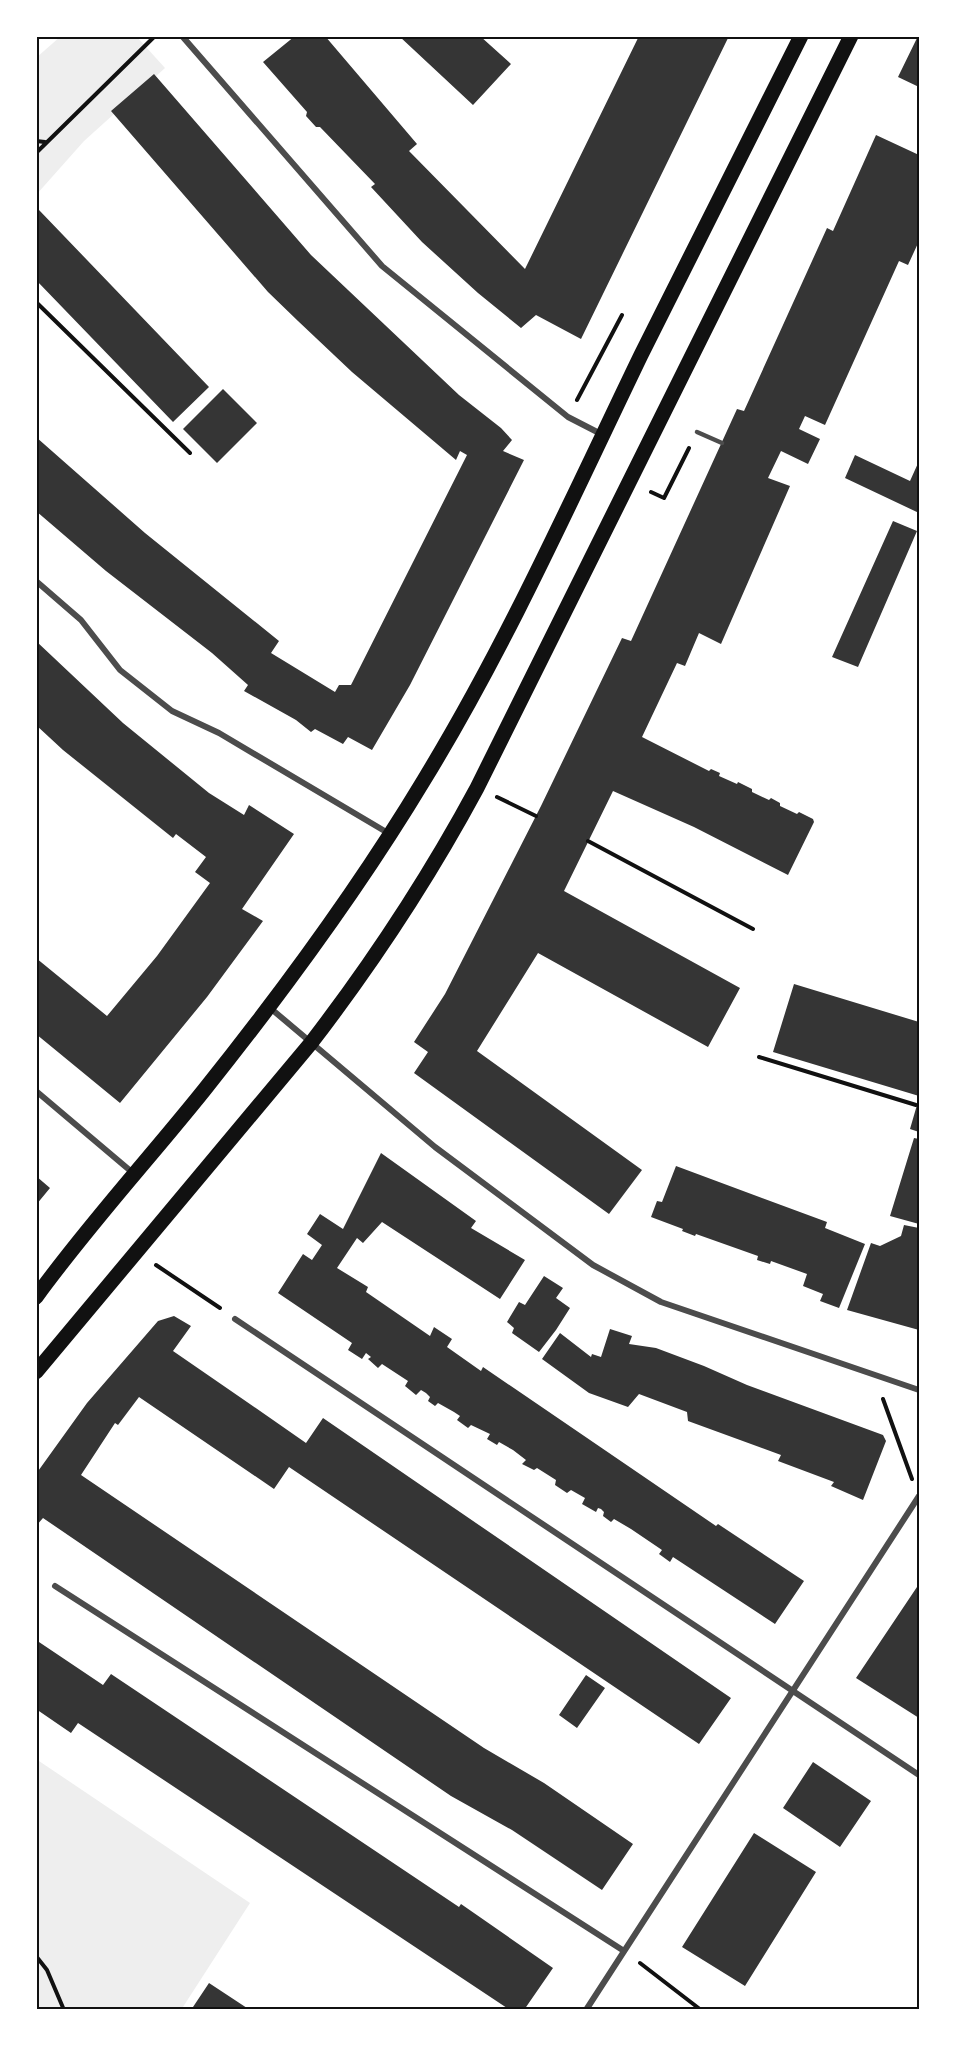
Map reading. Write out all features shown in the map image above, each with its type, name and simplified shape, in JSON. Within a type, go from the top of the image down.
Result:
[{"type":"main road","points":[[36,1297],[133,1173],[202,1092],[269,1007],[308,955],[424,780],[464,711],[514,616],[640,357],[801,36]]},
{"type":"main road","points":[[36,1372],[311,1043],[401,920],[447,844],[477,788],[851,36]]},
{"type":"street","points":[[182,36],[382,266],[568,417],[604,435]]},
{"type":"street","points":[[36,581],[81,620],[120,670],[172,711],[219,733],[389,834]]},
{"type":"street","points":[[269,1007],[435,1147],[593,1265],[661,1302],[919,1390]]},
{"type":"street","points":[[36,1091],[133,1173]]},
{"type":"street","points":[[235,1319],[919,1775]]},
{"type":"street","points":[[586,2010],[919,1496]]},
{"type":"street","points":[[55,1586],[624,1950]]},
{"type":"lane","points":[[697,432],[722,443]]},
{"type":"path","points":[[36,153],[155,36]]},
{"type":"path","points":[[36,141],[46,142]]},
{"type":"path","points":[[36,302],[190,453]]},
{"type":"path","points":[[568,417],[622,315]]},
{"type":"path","points":[[628,482],[664,498],[691,444]]},
{"type":"path","points":[[477,788],[536,816]]},
{"type":"path","points":[[588,841],[753,929]]},
{"type":"path","points":[[759,1057],[916,1105]]},
{"type":"path","points":[[136,1252],[235,1319]]},
{"type":"path","points":[[875,1375],[919,1496]]},
{"type":"path","points":[[624,1950],[701,2010]]},
{"type":"path","points":[[36,1956],[47,1970],[64,2010]]},
{"type":"shaded area","points":[[61,36],[136,36],[165,68],[84,141],[36,195],[36,58]]},
{"type":"shaded area","points":[[36,1759],[250,1903],[181,2010],[36,2010]]},
{"type":"building","points":[[295,36],[325,36],[417,144],[409,151],[525,269],[639,36],[729,36],[581,339],[536,315],[521,328],[422,242],[371,187],[375,184],[320,127],[316,127],[306,116],[307,112],[263,62]]},
{"type":"building","points":[[399,36],[480,36],[511,64],[473,105]]},
{"type":"building","points":[[919,36],[919,87],[898,77]]},
{"type":"building","points":[[154,74],[311,255],[459,395],[501,428],[512,440],[503,451],[524,460],[410,685],[372,750],[348,737],[343,744],[315,729],[311,732],[296,720],[244,691],[248,685],[212,653],[106,571],[36,511],[36,437],[145,533],[279,641],[271,653],[335,692],[339,685],[351,685],[467,455],[460,451],[456,460],[352,372],[298,321],[268,292],[111,111]]},
{"type":"building","points":[[876,135],[919,155],[919,241],[908,265],[899,261],[825,425],[805,416],[799,429],[820,439],[808,464],[781,451],[768,478],[790,486],[721,644],[699,633],[685,666],[677,663],[642,737],[709,771],[711,769],[720,773],[719,776],[752,789],[752,792],[769,800],[771,798],[780,803],[780,806],[797,814],[799,812],[813,819],[814,822],[788,875],[694,827],[613,791],[564,891],[740,988],[708,1047],[538,953],[477,1051],[642,1170],[609,1214],[414,1073],[428,1052],[414,1042],[445,994],[541,806],[622,638],[631,641],[737,409],[744,411],[827,228],[833,231]]},
{"type":"building","points":[[39,210],[209,387],[173,422],[36,280],[36,213]]},
{"type":"building","points":[[223,389],[257,423],[217,463],[183,429]]},
{"type":"building","points":[[855,455],[910,481],[919,461],[919,513],[845,478]]},
{"type":"building","points":[[893,521],[917,531],[858,667],[832,657]]},
{"type":"building","points":[[36,641],[123,723],[209,793],[244,815],[249,805],[294,834],[242,909],[263,921],[207,997],[120,1103],[36,1034],[36,958],[107,1016],[157,956],[210,883],[195,872],[206,857],[176,834],[173,838],[63,750],[36,725]]},
{"type":"building","points":[[794,984],[919,1022],[919,1096],[773,1052]]},
{"type":"building","points":[[919,1098],[919,1132],[910,1129]]},
{"type":"building","points":[[914,1138],[919,1139],[919,1224],[890,1216]]},
{"type":"building","points":[[381,1153],[476,1221],[471,1228],[525,1260],[500,1299],[382,1222],[363,1243],[357,1238],[337,1268],[368,1287],[366,1292],[430,1336],[434,1327],[452,1339],[447,1347],[481,1371],[483,1367],[716,1526],[718,1524],[804,1581],[775,1624],[673,1557],[670,1562],[659,1554],[662,1550],[614,1519],[611,1522],[603,1516],[604,1512],[601,1509],[598,1508],[596,1512],[582,1504],[585,1498],[571,1490],[567,1493],[555,1485],[556,1480],[537,1468],[534,1470],[522,1464],[526,1460],[513,1450],[499,1442],[497,1445],[487,1439],[490,1434],[471,1425],[468,1428],[457,1420],[460,1416],[438,1403],[435,1406],[428,1401],[430,1397],[426,1393],[421,1390],[416,1395],[405,1386],[408,1381],[382,1364],[378,1368],[368,1359],[371,1357],[366,1353],[362,1359],[348,1350],[352,1343],[278,1293],[303,1254],[312,1260],[322,1245],[307,1234],[320,1214],[343,1229]]},
{"type":"building","points":[[676,1166],[827,1222],[825,1228],[865,1244],[839,1308],[820,1301],[823,1294],[803,1286],[807,1274],[771,1261],[770,1264],[757,1260],[758,1256],[696,1234],[695,1236],[651,1217],[657,1201],[662,1202]]},
{"type":"building","points":[[36,1176],[50,1188],[36,1205]]},
{"type":"building","points":[[904,1225],[919,1228],[919,1330],[847,1310],[871,1243],[880,1246],[901,1236]]},
{"type":"building","points":[[544,1276],[563,1288],[556,1298],[570,1308],[539,1352],[512,1333],[514,1328],[507,1322],[519,1302],[525,1305]]},
{"type":"building","points":[[174,1316],[191,1326],[173,1351],[306,1443],[323,1418],[731,1698],[699,1744],[289,1467],[274,1489],[139,1397],[118,1425],[115,1423],[81,1475],[484,1748],[544,1783],[633,1844],[602,1890],[512,1830],[451,1796],[43,1518],[36,1526],[36,1474],[87,1403],[158,1321]]},
{"type":"building","points":[[610,1329],[632,1336],[629,1344],[656,1348],[747,1385],[883,1435],[886,1441],[863,1500],[831,1486],[834,1482],[778,1461],[781,1455],[688,1421],[687,1412],[639,1394],[628,1407],[589,1393],[542,1359],[560,1333],[591,1357],[592,1354],[601,1357]]},
{"type":"building","points":[[919,1584],[919,1718],[856,1678]]},
{"type":"building","points":[[36,1640],[103,1685],[111,1674],[459,1907],[461,1904],[553,1968],[524,2010],[510,2010],[78,1723],[71,1733],[36,1709]]},
{"type":"building","points":[[586,1675],[605,1688],[577,1728],[559,1715]]},
{"type":"building","points":[[813,1762],[871,1801],[840,1847],[783,1808]]},
{"type":"building","points":[[754,1833],[816,1872],[745,1986],[682,1947]]},
{"type":"building","points":[[209,1983],[250,2010],[191,2010]]}]
